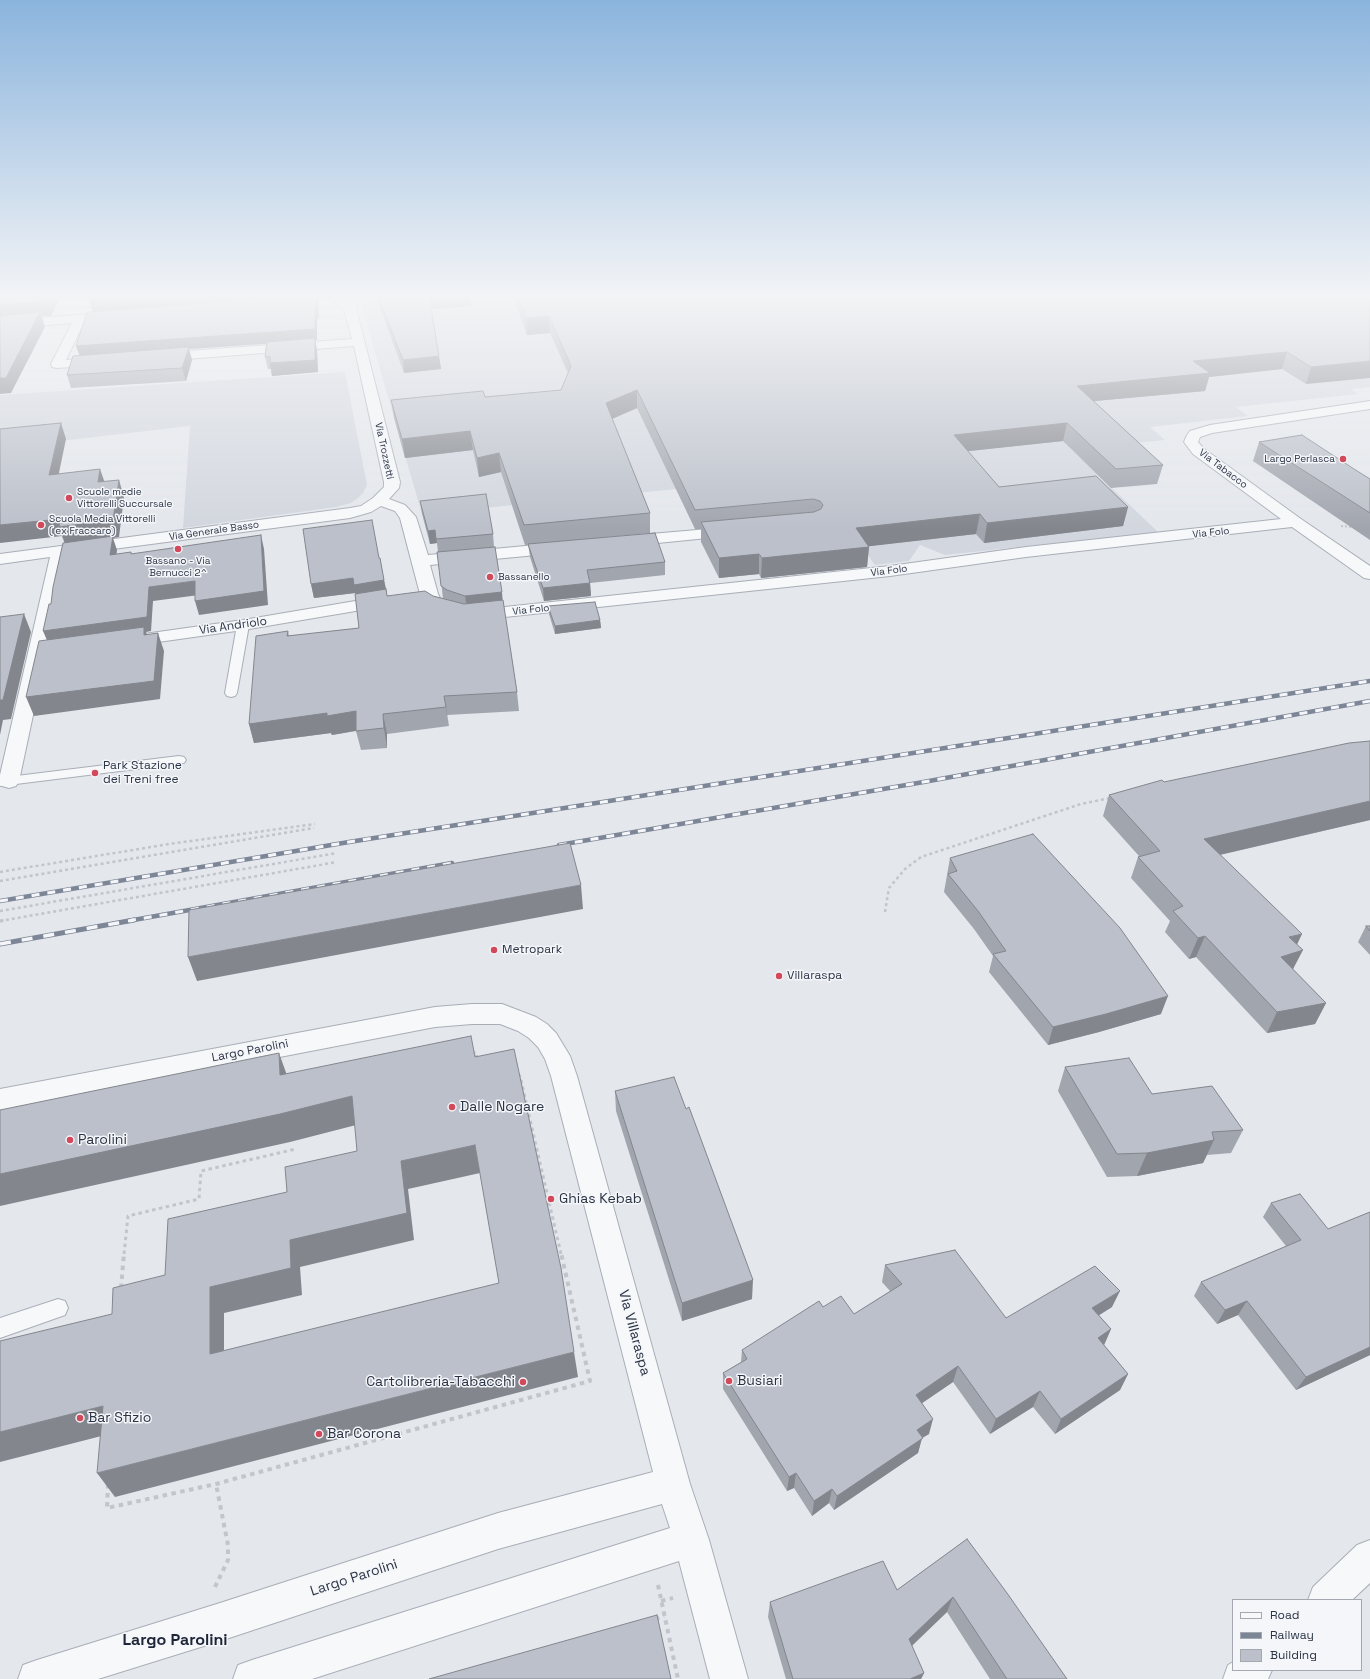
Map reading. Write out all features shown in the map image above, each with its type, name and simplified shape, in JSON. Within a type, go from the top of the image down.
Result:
[{"type":"street","name":"Via Trozzetti","points":[[367,372],[392,482],[391,488],[378,501]]},
{"type":"street","name":"Via Tabacco","points":[[1370,404],[1210,429],[1202,431],[1192,438],[1191,442],[1198,451],[1295,522],[1370,574]]},
{"type":"street","name":"Via Generale Basso","points":[[0,559],[350,513],[366,508],[378,501]]},
{"type":"street","points":[[378,501],[394,505],[405,512],[408,517],[421,561],[415,596]]},
{"type":"street","name":"Via Folo","points":[[415,596],[434,603],[442,609],[468,616],[483,616],[890,571],[1026,552],[1295,522]]},
{"type":"street","points":[[616,542],[749,530]]},
{"type":"street","points":[[421,561],[570,547]]},
{"type":"street","points":[[4,782],[36,654],[59,552]]},
{"type":"street","name":"Via Andriolo","points":[[110,643],[243,625],[415,596]]},
{"type":"street","points":[[36,654],[56,651]]},
{"type":"street","name":"Largo Parolini","points":[[0,1100],[392,1024],[435,1017],[472,1014],[502,1014]]},
{"type":"street","name":"Via Villaraspa","points":[[502,1014],[538,1030],[547,1040],[556,1056],[564,1076],[673,1484],[691,1540],[729,1679]]},
{"type":"street","name":"Largo Parolini","points":[[37,1679],[220,1622],[498,1531],[673,1484]]},
{"type":"street","points":[[252,1679],[691,1540]]},
{"type":"street","points":[[1327,1599],[1370,1558]]},
{"type":"street","points":[[1242,1679],[1251,1671]]},
{"type":"lane","points":[[231,693],[243,625]]},
{"type":"lane","points":[[4,782],[179,760]]},
{"type":"lane","points":[[0,1328],[58,1308]]},
{"type":"path","points":[[885,912],[889,888],[905,869],[921,857],[1082,804],[1112,797]]},
{"type":"path","points":[[0,872],[169,844],[314,824]]},
{"type":"path","points":[[0,881],[314,828]]},
{"type":"path","points":[[0,912],[337,853]]},
{"type":"path","points":[[0,921],[337,862]]},
{"type":"path","points":[[469,1054],[476,1052],[479,1065]]},
{"type":"path","points":[[108,1477],[107,1508],[216,1484],[590,1381],[520,1076],[513,1077]]},
{"type":"path","points":[[121,1291],[128,1216],[199,1199],[200,1171],[296,1149]]},
{"type":"path","points":[[216,1484],[228,1545],[228,1560],[215,1588],[220,1622]]},
{"type":"path","points":[[653,1551],[664,1616],[678,1679]]},
{"type":"path","points":[[649,1621],[664,1616]]},
{"type":"shaded area","points":[[345,372],[367,485],[363,493],[351,503],[336,507],[183,528],[190,426],[0,448],[0,395]]},
{"type":"shaded area","points":[[381,372],[1370,372],[1370,387],[1351,389],[1358,394],[1236,407],[1248,416],[1150,427],[1165,440],[1071,449],[1158,532],[945,555],[920,545],[909,561],[875,565],[809,476],[422,514]]},
{"type":"building","points":[[0,372],[9,372],[6,378],[0,378]]},
{"type":"building","points":[[68,372],[110,372],[67,375]]},
{"type":"building","points":[[568,372],[1210,373],[1077,386],[1163,465],[1116,469],[1067,423],[954,435],[999,487],[1096,476],[1128,507],[987,523],[980,514],[856,528],[869,547],[762,558],[759,554],[719,558],[701,522],[814,512],[821,509],[823,505],[820,501],[813,499],[695,510],[637,390],[606,403],[650,513],[524,525],[499,453],[477,458],[470,431],[402,439],[391,400],[483,391],[485,397],[561,390]]},
{"type":"building","points":[[61,423],[49,475],[100,469],[98,482],[119,480],[113,520],[59,527],[60,519],[0,525],[0,429]]},
{"type":"building","points":[[1302,435],[1370,479],[1370,513],[1259,442]]},
{"type":"building","points":[[486,494],[493,534],[436,539],[435,530],[428,531],[420,501]]},
{"type":"building","points":[[372,520],[384,580],[354,585],[353,578],[311,584],[303,529]]},
{"type":"building","points":[[655,533],[665,562],[587,570],[590,583],[543,588],[528,544]]},
{"type":"building","points":[[261,535],[264,591],[195,601],[195,581],[149,587],[147,617],[43,631],[49,604],[51,604],[53,587],[63,543],[113,536],[110,555],[131,552],[131,554]]},
{"type":"building","points":[[495,547],[502,592],[465,596],[447,590],[441,586],[437,552]]},
{"type":"building","points":[[386,589],[387,596],[425,591],[433,596],[464,604],[503,600],[517,692],[444,696],[446,707],[383,714],[384,728],[356,731],[356,711],[327,716],[327,713],[249,724],[256,636],[288,631],[287,636],[359,628],[355,594]]},
{"type":"building","points":[[595,602],[600,620],[555,626],[548,606]]},
{"type":"building","points":[[24,614],[3,700],[0,700],[0,617]]},
{"type":"building","points":[[144,627],[144,635],[158,633],[154,681],[26,697],[39,641]]},
{"type":"building","points":[[1370,741],[1370,801],[1204,839],[1302,934],[1289,937],[1303,950],[1281,957],[1326,1003],[1277,1012],[1205,936],[1198,938],[1173,911],[1183,906],[1138,857],[1160,851],[1109,795],[1162,780],[1164,782],[1349,743]]},
{"type":"building","points":[[1033,834],[1120,928],[1168,996],[1106,1014],[1053,1027],[993,954],[1006,951],[978,911],[948,874],[957,871],[950,858]]},
{"type":"building","points":[[570,843],[581,885],[188,957],[189,910]]},
{"type":"building","points":[[471,1036],[475,1057],[514,1049],[561,1268],[574,1352],[97,1473],[103,1406],[0,1432],[0,1341],[112,1314],[113,1288],[165,1275],[168,1219],[287,1192],[285,1167],[357,1151],[352,1096],[280,1114],[0,1174],[0,1110],[279,1053],[280,1075]],"holes":[[[475,1145],[499,1283],[210,1354],[210,1287],[291,1268],[290,1240],[407,1213],[401,1161]]]},
{"type":"building","points":[[1129,1058],[1152,1094],[1212,1086],[1243,1130],[1212,1132],[1214,1140],[1147,1153],[1117,1154],[1065,1067]]},
{"type":"building","points":[[674,1077],[686,1109],[689,1107],[753,1280],[682,1303],[615,1091]]},
{"type":"building","points":[[1300,1194],[1328,1229],[1370,1212],[1370,1347],[1306,1377],[1247,1301],[1225,1310],[1201,1282],[1301,1240],[1271,1203]]},
{"type":"building","points":[[955,1250],[1006,1318],[1095,1266],[1120,1291],[1092,1308],[1111,1329],[1098,1338],[1128,1374],[1061,1419],[1040,1391],[996,1419],[958,1366],[916,1395],[933,1419],[917,1430],[923,1438],[837,1496],[832,1489],[814,1501],[796,1473],[789,1477],[723,1373],[747,1359],[742,1350],[819,1301],[823,1307],[841,1296],[854,1314],[902,1284],[885,1265]]},
{"type":"building","points":[[967,1539],[1067,1679],[1007,1679],[953,1597],[909,1639],[924,1673],[910,1679],[793,1679],[770,1602],[883,1561],[897,1590]]},
{"type":"building","points":[[657,1615],[671,1679],[429,1679]]},
{"type":"railway","points":[[0,901],[349,842],[1370,681]]},
{"type":"railway","points":[[559,845],[918,783],[1370,701]]},
{"type":"railway","points":[[128,921],[452,863]]},
{"type":"railway","points":[[0,944],[134,920]]},
{"type":"place","name":"Largo Perlasca","points":[[1343,459]]},
{"type":"place","name":"Scuole medie Vittorelli Succursale","points":[[69,498]]},
{"type":"place","name":"Scuola Media Vittorelli ( ex Fraccaro)","points":[[41,525]]},
{"type":"place","name":"Bassano - Via Bernucci 2^","points":[[178,549]]},
{"type":"place","name":"Bassanello","points":[[490,577]]},
{"type":"place","name":"Park Stazione dei Treni free","points":[[95,773]]},
{"type":"place","name":"Metropark","points":[[494,950]]},
{"type":"place","name":"Villaraspa","points":[[779,976]]},
{"type":"place","name":"Dalle Nogare","points":[[452,1107]]},
{"type":"place","name":"Parolini","points":[[70,1140]]},
{"type":"place","name":"Ghias Kebab","points":[[551,1199]]},
{"type":"place","name":"Busiari","points":[[729,1381]]},
{"type":"place","name":"Cartolibreria-Tabacchi","points":[[523,1382]]},
{"type":"place","name":"Bar Sfizio","points":[[80,1418]]},
{"type":"place","name":"Bar Corona","points":[[319,1434]]},
{"type":"district","name":"Largo Parolini","points":[[175,1641]]}]
